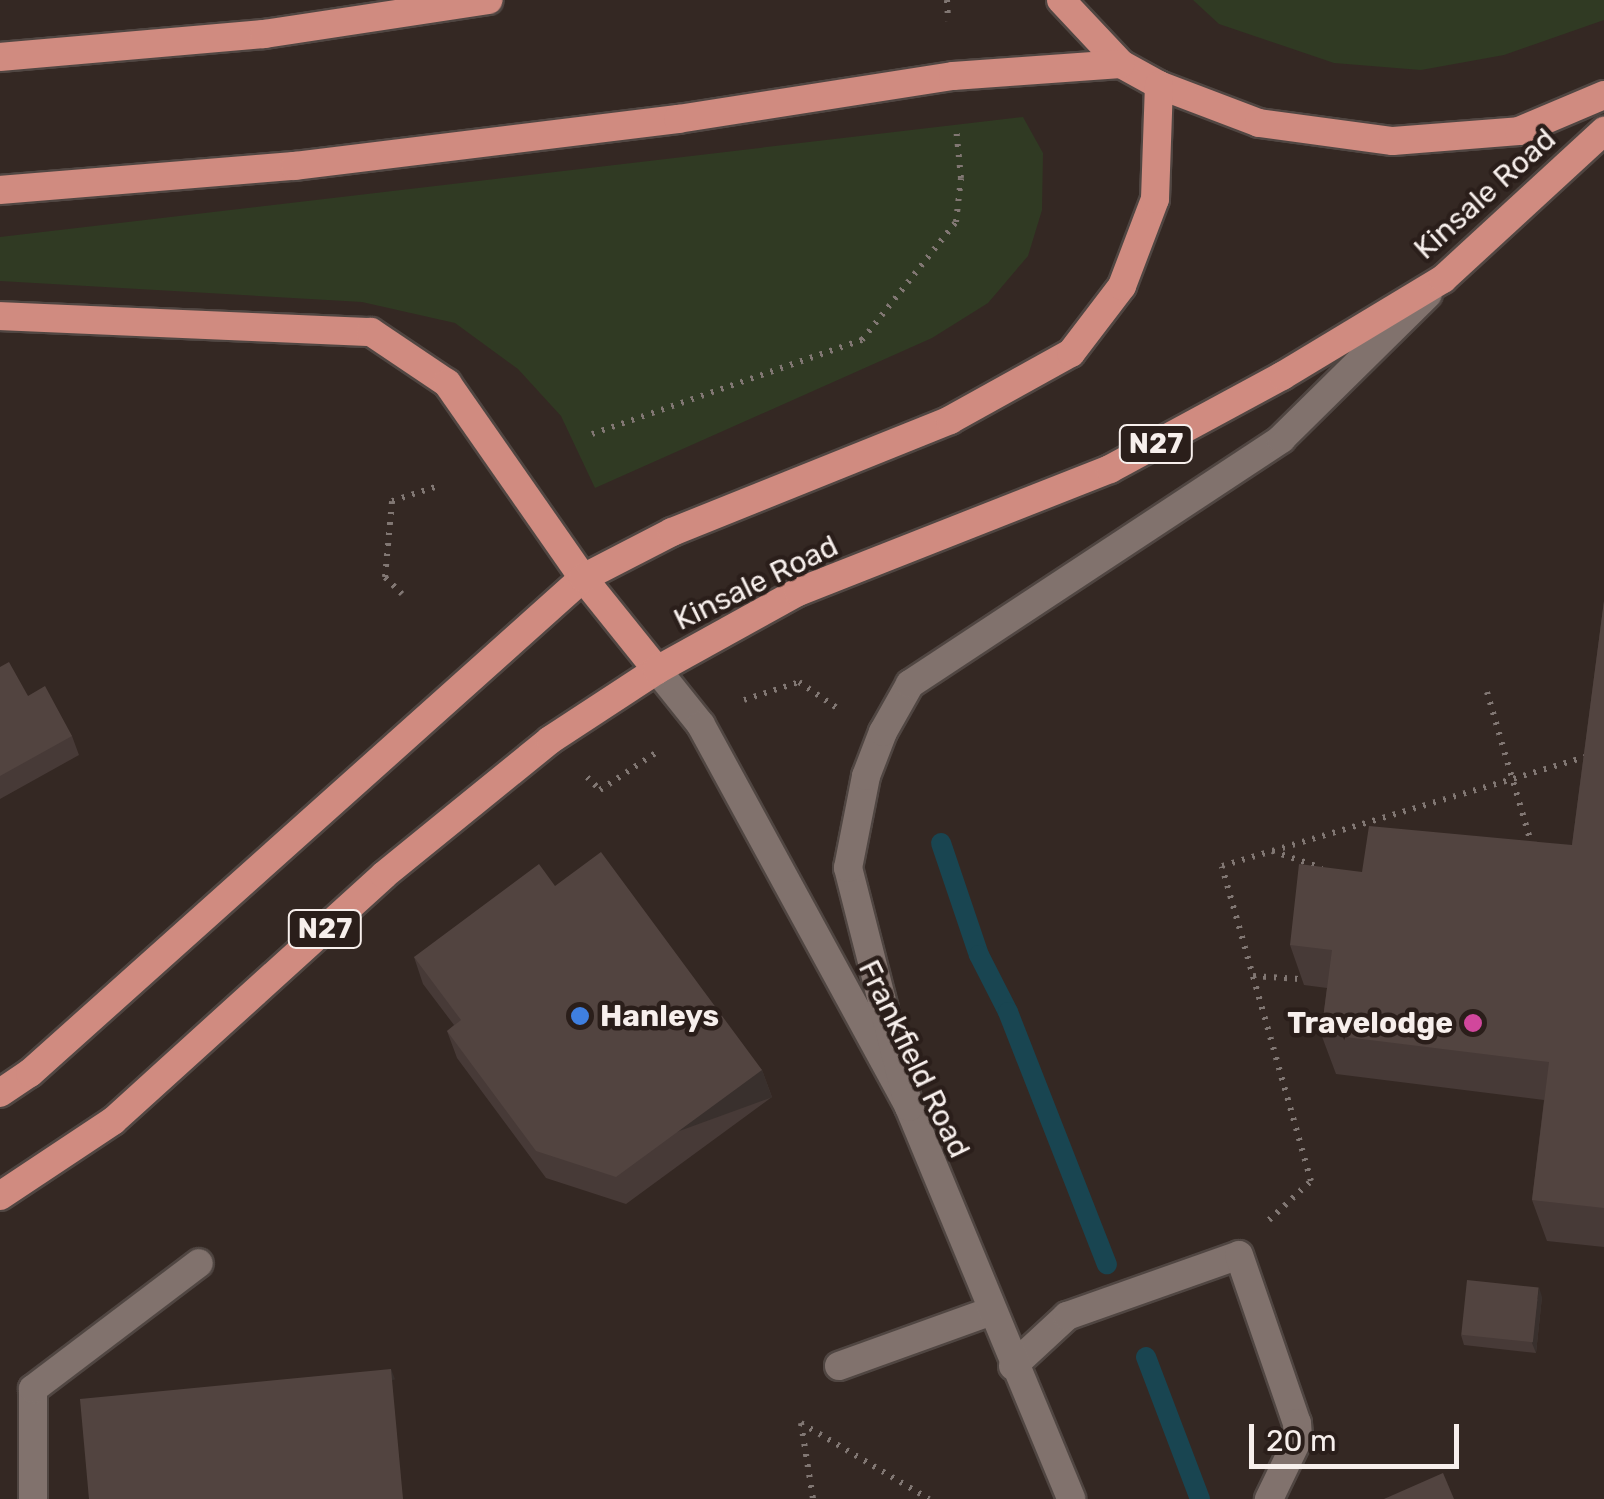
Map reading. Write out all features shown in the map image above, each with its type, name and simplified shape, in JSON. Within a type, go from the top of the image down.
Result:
[{"type":"highway","points":[[0,57],[264,34],[488,0]]},
{"type":"highway","points":[[1061,0],[1120,64],[1159,86],[1259,124],[1394,141],[1519,131],[1604,96]]},
{"type":"highway","points":[[0,190],[295,166],[678,120],[953,76],[1120,64]]},
{"type":"highway","points":[[0,1093],[30,1073],[583,578],[672,532],[950,420],[1071,353],[1122,286],[1155,198],[1159,86]]},
{"type":"highway","name":"Kinsale Road","points":[[0,1196],[113,1121],[384,876],[550,740],[657,670],[798,592],[1110,469],[1282,376],[1443,279],[1604,132]]},
{"type":"highway","points":[[0,316],[371,332],[447,382],[583,578],[657,670]]},
{"type":"street","points":[[909,1107],[848,868],[866,776],[883,732],[910,684],[1281,439],[1443,279]]},
{"type":"street","name":"Frankfield Road","points":[[657,670],[701,725],[909,1107],[1071,1499]]},
{"type":"street","points":[[1013,1366],[1067,1316],[1239,1255],[1297,1423],[1298,1438],[1269,1499]]},
{"type":"street","points":[[33,1499],[33,1390],[199,1263]]},
{"type":"street","points":[[839,1366],[992,1312]]},
{"type":"path","points":[[947,0],[948,21]]},
{"type":"path","points":[[592,434],[862,340],[956,222],[960,178],[956,131]]},
{"type":"path","points":[[402,594],[385,577],[392,501],[434,486]]},
{"type":"path","points":[[734,704],[799,682],[846,712]]},
{"type":"path","points":[[1487,692],[1535,861]]},
{"type":"path","points":[[582,771],[600,790],[671,743]]},
{"type":"path","points":[[1261,1227],[1311,1181],[1222,866],[1595,754]]},
{"type":"path","points":[[1271,850],[1326,870]]},
{"type":"path","points":[[1253,976],[1300,979]]},
{"type":"path","points":[[814,1499],[801,1423],[929,1499]]},
{"type":"green space","points":[[1193,0],[1604,0],[1604,20],[1504,55],[1421,70],[1334,63],[1219,24]]},
{"type":"green space","points":[[1023,117],[1043,153],[1042,210],[1028,256],[988,303],[932,338],[595,488],[561,416],[518,369],[455,323],[362,302],[0,281],[0,237]]},
{"type":"building","name":"Travelodge","points":[[1604,601],[1604,1208],[1532,1200],[1549,1062],[1321,1034],[1332,950],[1290,945],[1299,864],[1362,872],[1369,826],[1572,845]]},
{"type":"building","points":[[9,662],[28,696],[45,686],[72,736],[0,776],[0,667]]},
{"type":"building","name":"Hanleys","points":[[601,852],[762,1070],[616,1177],[536,1151],[447,1031],[461,1020],[414,957],[539,864],[555,886]]},
{"type":"building","points":[[1467,1280],[1539,1288],[1533,1342],[1461,1335]]},
{"type":"building","points":[[391,1369],[403,1499],[89,1499],[80,1399]]},
{"type":"building","points":[[1443,1473],[1454,1499],[1384,1499]]},
{"type":"waterway","points":[[941,843],[979,955],[1008,1012],[1107,1264]]},
{"type":"waterway","points":[[1146,1357],[1200,1499]]},
{"type":"place","name":"Hanleys","points":[[580,1016]]},
{"type":"place","name":"Travelodge","points":[[1473,1023]]}]
